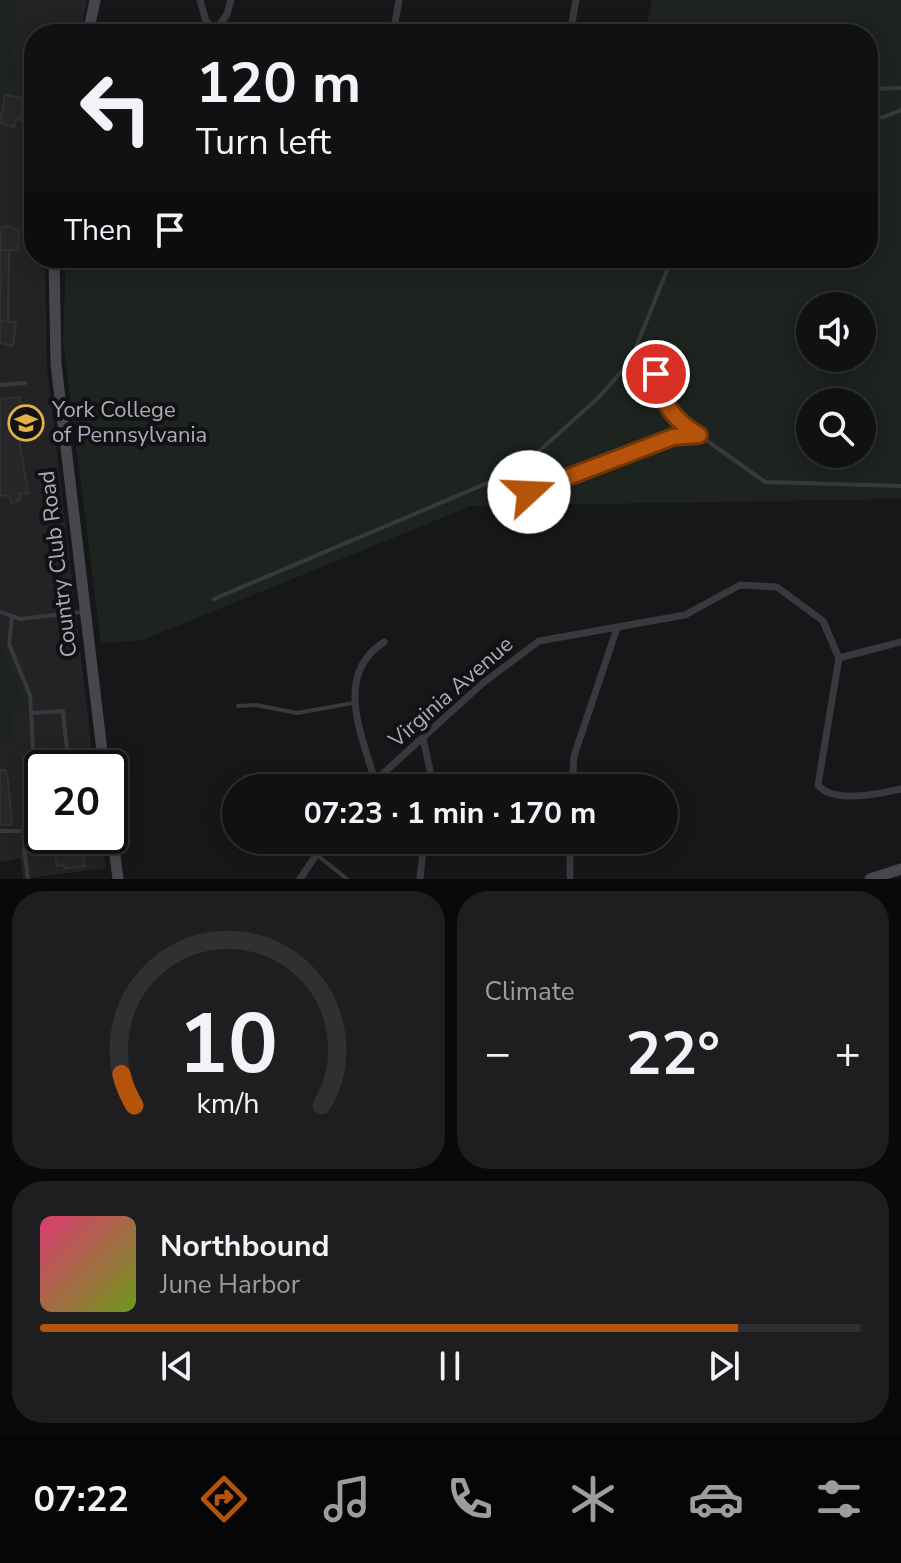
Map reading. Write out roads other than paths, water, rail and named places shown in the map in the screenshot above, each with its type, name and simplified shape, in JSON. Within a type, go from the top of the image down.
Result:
[{"type":"main road","points":[[90,24],[95,0]]},
{"type":"main road","name":"Country Club Road","points":[[54,268],[56,364],[102,750]]},
{"type":"main road","points":[[115,854],[118,879]]},
{"type":"main road","points":[[870,879],[901,869]]},
{"type":"street","points":[[200,0],[210,24]]},
{"type":"street","points":[[221,24],[231,0]]},
{"type":"street","points":[[395,24],[399,0]]},
{"type":"street","points":[[572,24],[576,0]]},
{"type":"street","name":"Virginia Avenue","points":[[383,774],[483,683],[539,641],[685,615],[740,585],[777,587],[823,621],[839,658]]},
{"type":"street","points":[[573,774],[574,756],[617,628]]},
{"type":"street","points":[[373,774],[353,703],[360,666],[384,642]]},
{"type":"street","points":[[901,642],[839,658],[817,778],[823,791],[831,793],[873,795],[901,789]]},
{"type":"street","points":[[423,738],[431,774]]},
{"type":"street","points":[[420,879],[423,854]]},
{"type":"street","points":[[570,854],[570,879]]},
{"type":"street","points":[[300,879],[317,855]]},
{"type":"lane","points":[[878,89],[901,88]]},
{"type":"lane","points":[[878,117],[901,110]]},
{"type":"lane","points":[[214,599],[518,470],[630,362],[668,268]]},
{"type":"lane","points":[[656,374],[659,391],[674,417],[765,482],[901,486]]},
{"type":"lane","points":[[0,385],[25,383]]},
{"type":"lane","points":[[501,478],[510,492],[529,492],[673,437],[699,435]]},
{"type":"lane","points":[[0,612],[12,618],[84,612]]},
{"type":"lane","points":[[12,618],[9,644],[26,680],[34,750]]},
{"type":"lane","points":[[238,706],[256,705],[297,713],[353,703]]},
{"type":"lane","points":[[32,713],[63,711],[67,750]]},
{"type":"lane","points":[[0,831],[24,832]]},
{"type":"lane","points":[[25,854],[28,879]]},
{"type":"lane","points":[[317,855],[347,879]]},
{"type":"place","name":"York College of Pennsylvania","points":[[26,423]]}]
